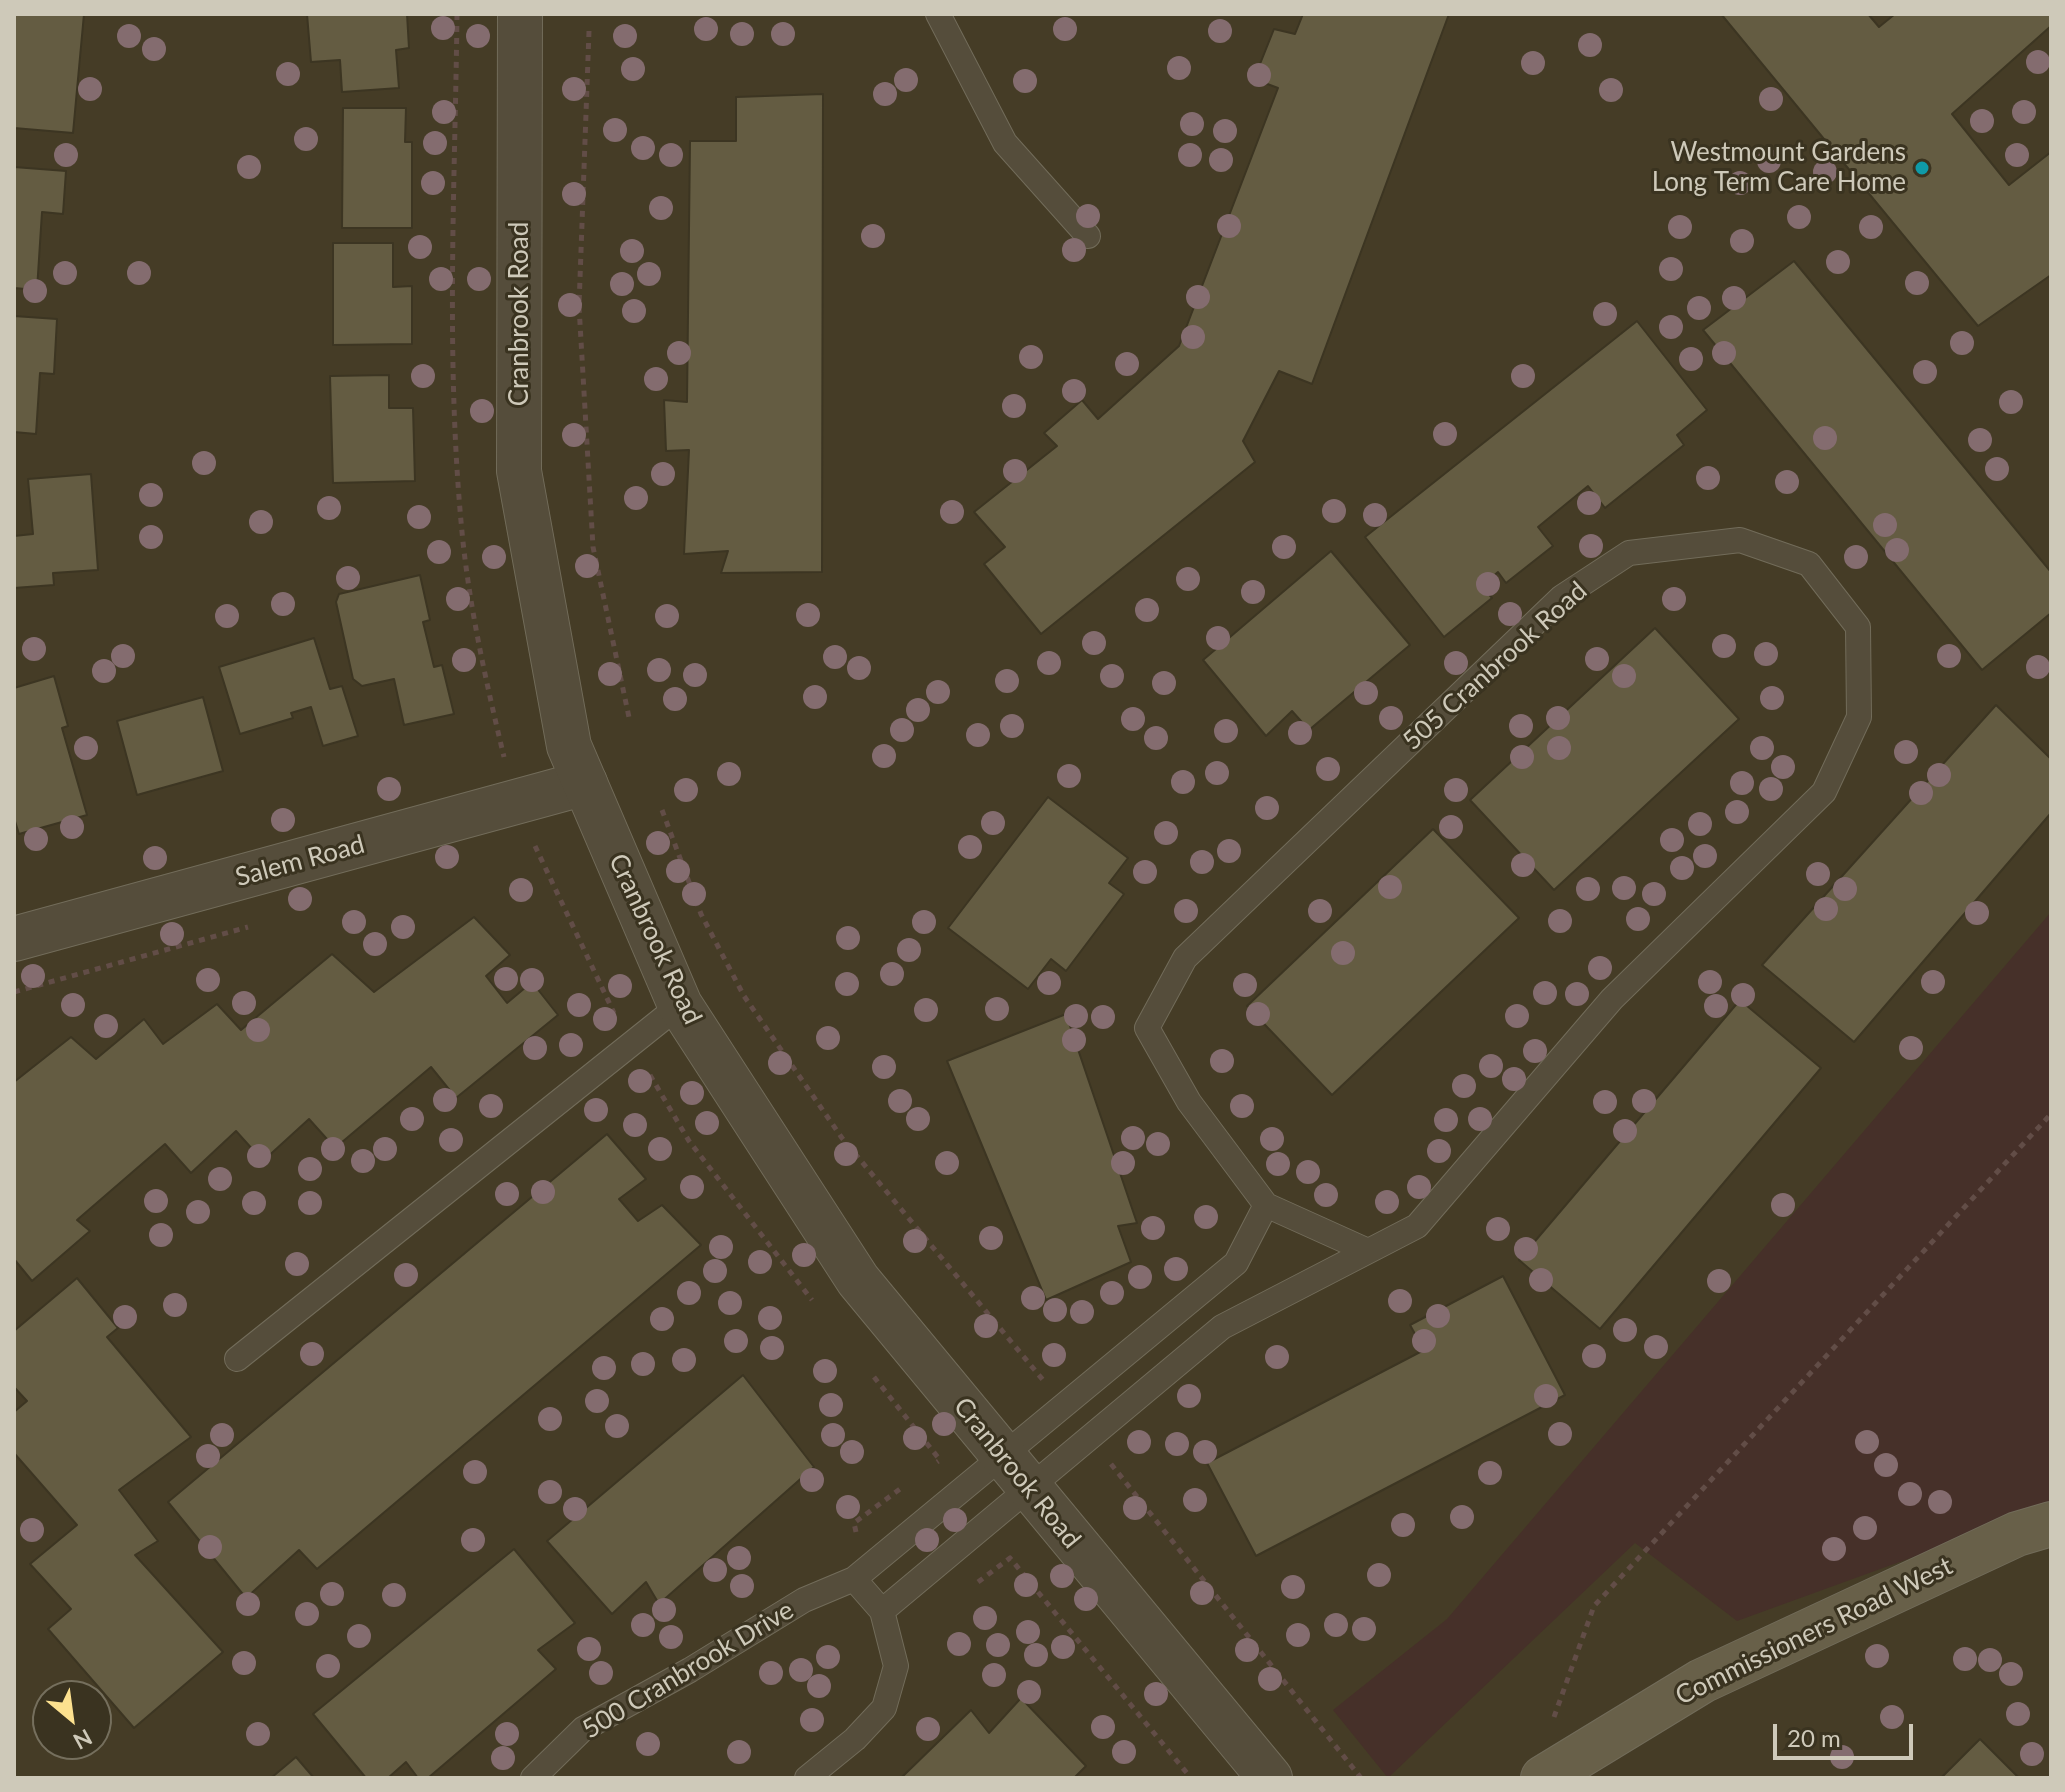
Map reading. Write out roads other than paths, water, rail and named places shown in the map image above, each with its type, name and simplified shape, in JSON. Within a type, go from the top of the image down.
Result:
[{"type":"main road","name":"Commissioners Road West","points":[[1543,1778],[1702,1681],[2017,1534],[2051,1524]]},
{"type":"street","name":"Cranbrook Road","points":[[520,14],[519,471],[569,746],[680,1005],[858,1280],[1270,1778]]},
{"type":"street","name":"Salem Road","points":[[14,939],[585,783]]},
{"type":"lane","points":[[938,14],[1005,143],[1088,236]]},
{"type":"lane","name":"505 Cranbrook Road","points":[[1017,1472],[1089,1437],[1222,1327],[1417,1226],[1612,999],[1824,792],[1859,717],[1858,627],[1809,564],[1740,540],[1629,553],[1562,597],[1185,958],[1147,1028],[1189,1102],[1266,1205],[1368,1251]]},
{"type":"lane","points":[[237,1359],[680,1005]]},
{"type":"lane","points":[[882,1611],[1017,1472],[1065,1407],[1236,1263],[1266,1205]]},
{"type":"lane","name":"500 Cranbrook Drive","points":[[533,1778],[583,1729],[690,1670],[804,1600],[859,1575],[1017,1472]]},
{"type":"lane","points":[[807,1778],[855,1739],[884,1708],[896,1666],[882,1611],[859,1575]]},
{"type":"place","name":"Westmount Gardens Long Term Care Home","points":[[1922,168]]}]
